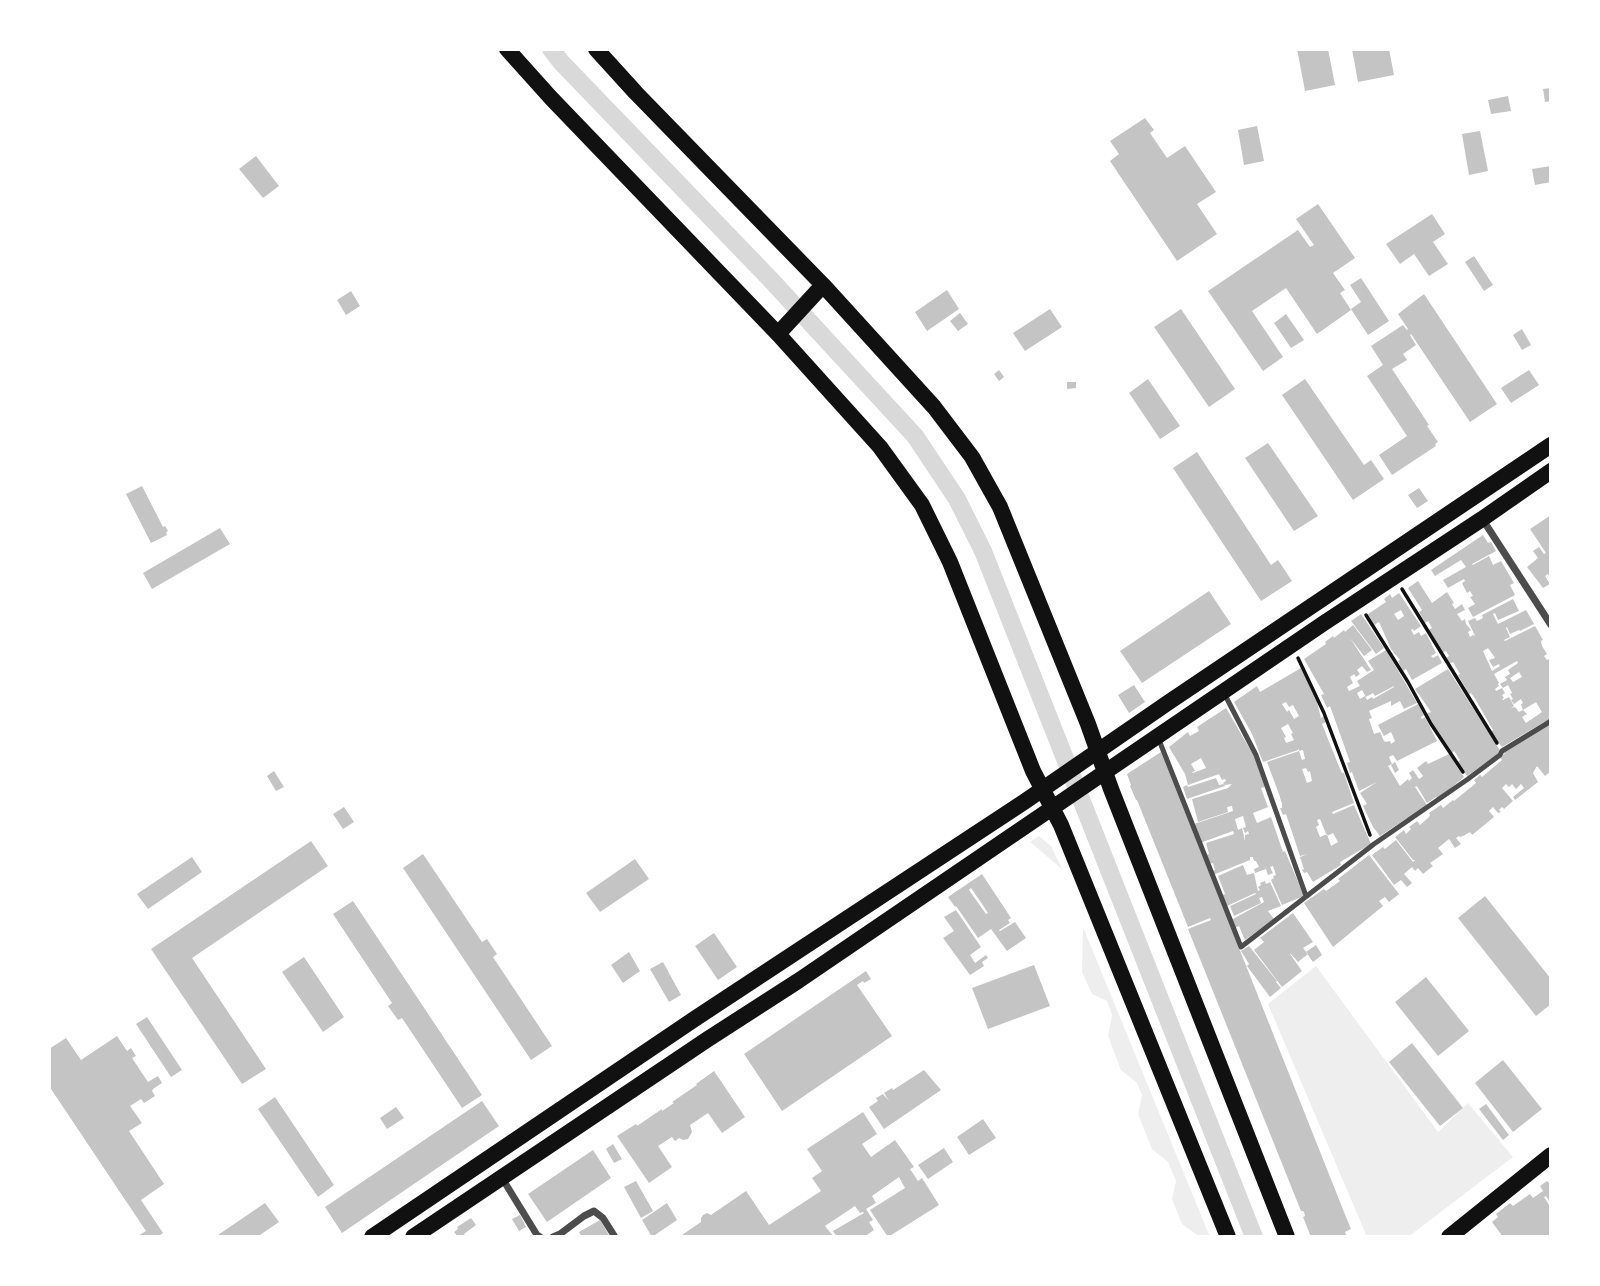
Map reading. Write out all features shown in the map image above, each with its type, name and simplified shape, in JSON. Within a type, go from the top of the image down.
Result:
[{"type":"main road","points":[[507,49],[551,98],[781,331],[880,447],[922,505],[950,562],[1033,771],[1049,784],[1052,807],[1228,1237]]},
{"type":"main road","points":[[596,49],[819,289],[934,407],[972,457],[1000,507],[1287,1237]]},
{"type":"main road","points":[[781,331],[819,289]]},
{"type":"main road","points":[[372,1237],[1551,445]]},
{"type":"main road","points":[[413,1237],[798,981],[1551,471]]},
{"type":"main road","points":[[696,1018],[708,1039]]},
{"type":"main road","points":[[1451,1237],[1551,1155]]},
{"type":"street","points":[[1482,519],[1551,625]]},
{"type":"street","points":[[502,1177],[540,1237]]},
{"type":"street","points":[[553,1237],[594,1211],[603,1218],[615,1237]]},
{"type":"lane","points":[[1223,692],[1256,755],[1306,896]]},
{"type":"lane","points":[[1158,737],[1241,947],[1374,844],[1468,779],[1502,751],[1551,721]]},
{"type":"path","points":[[1394,576],[1502,751]]},
{"type":"path","points":[[1357,601],[1408,682],[1425,715],[1468,779]]},
{"type":"path","points":[[1292,645],[1324,713],[1374,844]]},
{"type":"shaded area","points":[[1039,836],[1051,846],[1062,869],[1030,842]]},
{"type":"shaded area","points":[[1083,927],[1210,1237],[1200,1237],[1182,1224],[1172,1199],[1176,1181],[1168,1162],[1152,1149],[1138,1114],[1142,1095],[1137,1083],[1121,1070],[1108,1036],[1112,1015],[1107,1001],[1092,994],[1082,972]]},
{"type":"shaded area","points":[[1316,966],[1438,1132],[1468,1103],[1513,1157],[1408,1237],[1367,1237],[1268,1004]]},
{"type":"building","points":[[1297,49],[1328,49],[1335,85],[1305,91]]},
{"type":"building","points":[[1352,49],[1389,49],[1394,75],[1358,82]]},
{"type":"building","points":[[1551,88],[1551,101],[1545,102],[1543,89]]},
{"type":"building","points":[[1508,96],[1511,111],[1491,114],[1488,100]]},
{"type":"building","points":[[1145,118],[1154,130],[1150,133],[1167,158],[1185,146],[1216,192],[1197,204],[1217,234],[1177,261],[1110,161],[1119,154],[1110,141]]},
{"type":"building","points":[[1257,126],[1264,161],[1244,165],[1238,130]]},
{"type":"building","points":[[1480,131],[1488,171],[1469,175],[1462,134]]},
{"type":"building","points":[[256,156],[279,186],[263,198],[239,169]]},
{"type":"building","points":[[1551,166],[1551,182],[1535,185],[1532,169]]},
{"type":"building","points":[[1318,204],[1355,258],[1333,273],[1345,290],[1340,293],[1351,310],[1317,334],[1286,288],[1252,311],[1283,357],[1263,371],[1208,291],[1298,230],[1310,247],[1314,245],[1296,219]]},
{"type":"building","points":[[1432,214],[1445,234],[1433,242],[1448,264],[1429,276],[1414,254],[1400,264],[1386,244]]},
{"type":"building","points":[[1474,256],[1493,285],[1484,291],[1465,262]]},
{"type":"building","points":[[1361,278],[1389,321],[1368,335],[1351,309],[1361,302],[1350,285]]},
{"type":"building","points":[[947,290],[959,309],[927,331],[915,312]]},
{"type":"building","points":[[351,291],[360,306],[346,315],[337,300]]},
{"type":"building","points":[[1424,294],[1497,404],[1470,422],[1411,334],[1416,345],[1403,354],[1407,360],[1392,369],[1438,442],[1392,475],[1379,455],[1407,436],[1367,376],[1383,365],[1371,346],[1403,325],[1407,330],[1398,314]]},
{"type":"building","points":[[1050,309],[1062,327],[1025,351],[1013,333]]},
{"type":"building","points":[[1181,309],[1235,389],[1209,407],[1154,327]]},
{"type":"building","points":[[960,313],[968,324],[958,331],[950,321]]},
{"type":"building","points":[[1286,314],[1304,340],[1291,348],[1274,323]]},
{"type":"building","points":[[1522,329],[1531,345],[1522,350],[1513,335]]},
{"type":"building","points":[[999,370],[1004,377],[999,381],[994,374]]},
{"type":"building","points":[[1529,370],[1539,385],[1511,403],[1501,388]]},
{"type":"building","points":[[1148,379],[1180,426],[1160,439],[1129,393]]},
{"type":"building","points":[[1305,379],[1364,465],[1371,460],[1384,479],[1353,500],[1282,395]]},
{"type":"building","points":[[1067,382],[1076,382],[1076,388],[1067,389]]},
{"type":"building","points":[[1268,443],[1318,516],[1294,531],[1245,458]]},
{"type":"building","points":[[1197,452],[1271,565],[1278,560],[1292,581],[1261,601],[1173,468]]},
{"type":"building","points":[[142,486],[163,527],[168,531],[167,535],[151,543],[126,494]]},
{"type":"building","points":[[1419,488],[1428,501],[1417,508],[1408,495]]},
{"type":"building","points":[[1551,515],[1551,579],[1548,574],[1545,576],[1550,584],[1543,588],[1527,567],[1538,558],[1533,551],[1539,547],[1546,553],[1530,529]]},
{"type":"building","points":[[220,528],[230,544],[152,589],[143,573]]},
{"type":"building","points":[[1483,535],[1496,551],[1472,564],[1489,556],[1493,565],[1501,561],[1514,583],[1510,585],[1515,595],[1473,617],[1468,608],[1475,604],[1470,597],[1473,596],[1470,591],[1467,593],[1462,583],[1464,579],[1448,588],[1443,580],[1466,567],[1461,560],[1435,576],[1431,570]]},
{"type":"building","points":[[1418,581],[1432,603],[1447,592],[1455,609],[1462,604],[1465,610],[1457,614],[1462,621],[1465,619],[1471,630],[1468,632],[1470,637],[1475,636],[1468,621],[1475,618],[1477,621],[1483,618],[1482,615],[1513,599],[1519,611],[1498,620],[1495,613],[1493,614],[1498,624],[1526,610],[1534,624],[1510,634],[1507,627],[1510,637],[1504,640],[1535,626],[1543,640],[1542,646],[1547,654],[1544,656],[1547,660],[1551,658],[1551,720],[1502,747],[1491,732],[1493,730],[1474,697],[1469,694],[1458,675],[1460,674],[1453,662],[1449,664],[1446,651],[1442,653],[1428,630],[1432,628],[1428,621],[1425,623],[1419,612],[1422,610],[1408,588]],"holes":[[[1488,648],[1495,658],[1489,660],[1493,667],[1499,664],[1500,666],[1492,671],[1483,651]],[[1517,661],[1518,663],[1508,670],[1510,674],[1505,677],[1507,680],[1500,684],[1503,688],[1508,685],[1514,704],[1521,699],[1523,710],[1519,712],[1515,707],[1511,708],[1514,706],[1509,697],[1502,699],[1505,693],[1502,688],[1496,691],[1499,683],[1494,674]],[[1519,672],[1522,677],[1513,682],[1510,678]],[[1536,702],[1542,712],[1526,723],[1522,717],[1527,714],[1523,710]]]},
{"type":"building","points":[[1209,591],[1231,624],[1142,683],[1120,651]]},
{"type":"building","points":[[1399,593],[1421,626],[1411,630],[1414,635],[1419,632],[1421,636],[1426,633],[1436,653],[1431,656],[1433,658],[1438,655],[1442,663],[1412,680],[1406,669],[1403,671],[1398,661],[1400,660],[1391,649],[1379,622],[1374,625],[1368,614],[1386,602],[1384,599],[1390,594],[1392,598]],"holes":[[[1401,610],[1404,616],[1398,620],[1394,614]]]},
{"type":"building","points":[[1361,614],[1384,648],[1376,654],[1351,621]]},
{"type":"building","points":[[1353,625],[1372,650],[1364,656],[1350,638],[1371,670],[1367,672],[1362,666],[1357,670],[1360,674],[1350,677],[1353,683],[1347,687],[1349,691],[1360,686],[1357,681],[1374,670],[1368,661],[1386,650],[1417,703],[1404,709],[1400,701],[1391,706],[1391,701],[1369,711],[1374,734],[1380,732],[1384,741],[1390,741],[1391,744],[1395,741],[1391,732],[1384,736],[1378,725],[1418,704],[1424,715],[1422,719],[1425,717],[1437,741],[1397,761],[1393,755],[1389,757],[1392,764],[1388,766],[1400,786],[1412,778],[1409,773],[1413,770],[1419,779],[1423,776],[1417,768],[1426,761],[1428,764],[1449,754],[1464,777],[1438,799],[1436,797],[1427,803],[1417,786],[1415,787],[1427,805],[1380,836],[1363,806],[1367,804],[1360,793],[1377,782],[1359,791],[1352,772],[1350,773],[1347,763],[1350,762],[1330,706],[1327,708],[1321,695],[1324,694],[1304,659],[1333,636],[1334,638],[1344,630],[1345,632]],"holes":[[[1394,687],[1367,700],[1365,696],[1360,699],[1357,693],[1362,690],[1366,697],[1373,693],[1375,696]]]},
{"type":"building","points":[[1301,668],[1317,702],[1321,718],[1324,716],[1326,722],[1322,724],[1354,803],[1332,812],[1333,814],[1354,805],[1371,844],[1313,882],[1307,872],[1302,870],[1304,869],[1300,857],[1308,854],[1300,856],[1286,814],[1283,815],[1280,808],[1282,804],[1267,762],[1299,751],[1298,748],[1263,762],[1252,734],[1234,702],[1257,686],[1260,692]],"holes":[[[1286,702],[1289,707],[1293,705],[1299,716],[1294,719],[1282,704]],[[1288,724],[1294,740],[1286,743],[1281,728]],[[1303,750],[1305,759],[1302,760],[1299,751]],[[1306,768],[1310,771],[1312,781],[1307,783],[1302,769]],[[1320,819],[1326,834],[1320,837],[1316,827],[1319,825],[1317,820]],[[1333,833],[1338,842],[1331,846],[1328,836]]]},
{"type":"building","points":[[1448,669],[1501,752],[1467,776],[1458,762],[1460,760],[1454,751],[1451,754],[1426,714],[1431,712],[1415,689]]},
{"type":"building","points":[[1134,685],[1145,702],[1129,713],[1118,695]]},
{"type":"building","points":[[1226,708],[1255,758],[1265,787],[1261,788],[1268,807],[1253,813],[1257,823],[1271,817],[1283,852],[1285,851],[1304,896],[1282,905],[1271,880],[1276,875],[1273,866],[1270,867],[1273,873],[1268,875],[1266,869],[1255,873],[1254,869],[1259,867],[1253,857],[1213,875],[1213,863],[1209,864],[1205,855],[1209,854],[1206,843],[1234,834],[1233,831],[1200,843],[1194,824],[1233,811],[1232,806],[1227,807],[1228,812],[1198,822],[1192,799],[1228,788],[1232,784],[1225,785],[1225,779],[1222,780],[1219,774],[1188,785],[1185,774],[1169,747],[1188,732],[1190,736],[1199,731],[1197,727]],"holes":[[[1201,758],[1206,768],[1193,773],[1195,771],[1191,764]],[[1243,816],[1246,827],[1243,828],[1245,833],[1248,831],[1249,834],[1245,835],[1245,841],[1242,828],[1238,830],[1235,819]]]},
{"type":"building","points":[[1551,722],[1551,771],[1545,776],[1537,766],[1533,773],[1538,782],[1515,800],[1513,797],[1524,788],[1521,784],[1516,789],[1512,784],[1509,787],[1506,784],[1502,788],[1513,801],[1504,809],[1502,807],[1499,810],[1501,812],[1498,813],[1493,807],[1489,811],[1494,817],[1472,835],[1470,832],[1456,838],[1461,844],[1455,848],[1449,839],[1438,848],[1443,854],[1430,863],[1433,866],[1423,874],[1418,868],[1415,871],[1412,867],[1404,874],[1412,883],[1407,887],[1401,880],[1394,885],[1372,855],[1396,840],[1413,862],[1415,860],[1395,837],[1404,830],[1406,834],[1411,829],[1409,827],[1417,821],[1420,825],[1429,817],[1429,813],[1441,805],[1443,808],[1454,801],[1476,783],[1474,780],[1480,775],[1482,777],[1502,760],[1500,758],[1504,752]]},
{"type":"building","points":[[1161,752],[1351,1229],[1342,1237],[1311,1237],[1303,1217],[1304,1212],[1301,1211],[1188,929],[1211,920],[1210,918],[1188,927],[1130,786],[1127,774]]},
{"type":"building","points":[[1395,762],[1399,770],[1395,773],[1391,765]]},
{"type":"building","points":[[274,771],[284,787],[276,791],[267,776]]},
{"type":"building","points":[[1216,778],[1219,785],[1225,786],[1187,799],[1183,787]]},
{"type":"building","points":[[344,807],[354,822],[343,829],[333,814]]},
{"type":"building","points":[[311,841],[328,866],[192,958],[266,1069],[242,1084],[151,949]]},
{"type":"building","points":[[423,854],[482,942],[487,939],[497,954],[493,957],[552,1046],[531,1060],[403,868]]},
{"type":"building","points":[[1369,855],[1399,894],[1389,902],[1385,897],[1379,901],[1383,906],[1333,947],[1304,903],[1340,881],[1338,879]]},
{"type":"building","points":[[192,857],[202,872],[148,909],[137,894]]},
{"type":"building","points":[[635,859],[649,879],[600,912],[586,893]]},
{"type":"building","points":[[1243,865],[1247,875],[1254,873],[1258,891],[1260,883],[1270,882],[1281,906],[1268,911],[1274,919],[1245,940],[1239,926],[1235,928],[1231,920],[1264,902],[1262,897],[1259,898],[1261,903],[1234,916],[1230,906],[1256,894],[1227,906],[1218,876]]},
{"type":"building","points":[[982,874],[1011,918],[1008,920],[1010,923],[999,930],[1015,922],[1026,938],[1007,951],[991,929],[978,938],[948,897]],"holes":[[[971,888],[988,913],[986,914],[969,890]]]},
{"type":"building","points":[[1485,896],[1551,979],[1551,1004],[1536,1016],[1458,918]]},
{"type":"building","points":[[353,901],[482,1095],[462,1108],[402,1018],[398,1020],[388,1006],[392,1003],[333,914]]},
{"type":"building","points":[[956,910],[981,947],[970,955],[975,963],[986,955],[988,958],[982,962],[984,966],[970,975],[943,938],[954,931],[944,917]]},
{"type":"building","points":[[1293,913],[1313,942],[1303,948],[1308,954],[1298,962],[1290,954],[1302,971],[1282,987],[1254,950],[1264,942],[1260,938]]},
{"type":"building","points":[[714,933],[737,967],[718,980],[695,946]]},
{"type":"building","points":[[1316,945],[1322,955],[1313,962],[1306,952]]},
{"type":"building","points":[[1249,946],[1281,988],[1270,997],[1247,966],[1249,964],[1241,951]]},
{"type":"building","points":[[629,952],[640,971],[623,983],[611,965]]},
{"type":"building","points":[[304,957],[344,1017],[323,1032],[282,972]]},
{"type":"building","points":[[663,962],[681,995],[669,1002],[650,969]]},
{"type":"building","points":[[1034,965],[1050,1006],[988,1029],[972,988]]},
{"type":"building","points":[[866,971],[871,979],[857,985],[892,1036],[782,1111],[744,1054]]},
{"type":"building","points":[[1426,977],[1469,1031],[1438,1056],[1395,1002]]},
{"type":"building","points":[[147,1017],[182,1070],[171,1077],[136,1024]]},
{"type":"building","points":[[117,1036],[127,1051],[131,1048],[136,1056],[132,1058],[148,1082],[158,1076],[162,1083],[153,1089],[155,1096],[144,1103],[141,1099],[130,1106],[142,1123],[129,1131],[164,1184],[141,1200],[163,1233],[157,1237],[136,1237],[146,1231],[49,1086],[49,1049],[66,1038],[81,1060]]},
{"type":"building","points":[[1412,1043],[1463,1108],[1440,1126],[1389,1062]]},
{"type":"building","points":[[1503,1060],[1542,1109],[1513,1132],[1475,1083]]},
{"type":"building","points":[[924,1070],[941,1090],[884,1129],[869,1107],[883,1094],[889,1101],[884,1093]]},
{"type":"building","points":[[714,1071],[745,1117],[722,1133],[708,1113],[690,1125],[692,1132],[688,1139],[679,1138],[675,1141],[672,1137],[658,1146],[672,1167],[649,1183],[617,1136],[674,1103],[672,1102]]},
{"type":"building","points":[[275,1097],[334,1185],[318,1197],[258,1109]]},
{"type":"building","points":[[482,1101],[499,1126],[342,1233],[325,1207]]},
{"type":"building","points":[[1486,1104],[1509,1135],[1503,1140],[1479,1109]]},
{"type":"building","points":[[396,1107],[404,1118],[387,1129],[380,1118]]},
{"type":"building","points":[[863,1112],[877,1134],[862,1144],[871,1157],[895,1140],[914,1167],[910,1169],[918,1181],[922,1178],[939,1205],[888,1237],[870,1210],[905,1188],[899,1177],[872,1196],[876,1203],[866,1209],[873,1220],[869,1222],[874,1230],[864,1237],[837,1237],[833,1231],[864,1213],[860,1213],[855,1206],[825,1226],[834,1237],[679,1237],[701,1222],[703,1215],[711,1215],[746,1191],[769,1225],[821,1191],[812,1178],[822,1171],[807,1149]]},
{"type":"building","points":[[983,1119],[996,1138],[969,1155],[957,1137]]},
{"type":"building","points":[[613,1144],[622,1159],[614,1163],[606,1149]]},
{"type":"building","points":[[944,1148],[953,1162],[928,1179],[918,1165]]},
{"type":"building","points":[[593,1150],[611,1178],[547,1222],[528,1194]]},
{"type":"building","points":[[636,1181],[653,1211],[641,1218],[624,1187]]},
{"type":"building","points":[[1547,1181],[1551,1182],[1551,1204],[1546,1196],[1544,1197],[1551,1208],[1551,1237],[1503,1237],[1492,1222],[1498,1217],[1496,1214],[1510,1203],[1513,1206],[1530,1194],[1533,1198],[1543,1191],[1540,1186]]},
{"type":"building","points":[[265,1203],[279,1222],[257,1237],[215,1237]]},
{"type":"building","points":[[667,1203],[677,1220],[652,1237],[642,1220]]},
{"type":"building","points":[[520,1215],[526,1227],[519,1231],[512,1219]]},
{"type":"building","points":[[471,1218],[476,1225],[464,1234],[466,1237],[458,1237],[454,1232],[457,1227]]},
{"type":"building","points":[[600,1220],[610,1237],[582,1237],[579,1232]]},
{"type":"waterway","points":[[551,49],[915,436],[957,499],[983,551],[1254,1237]]}]
